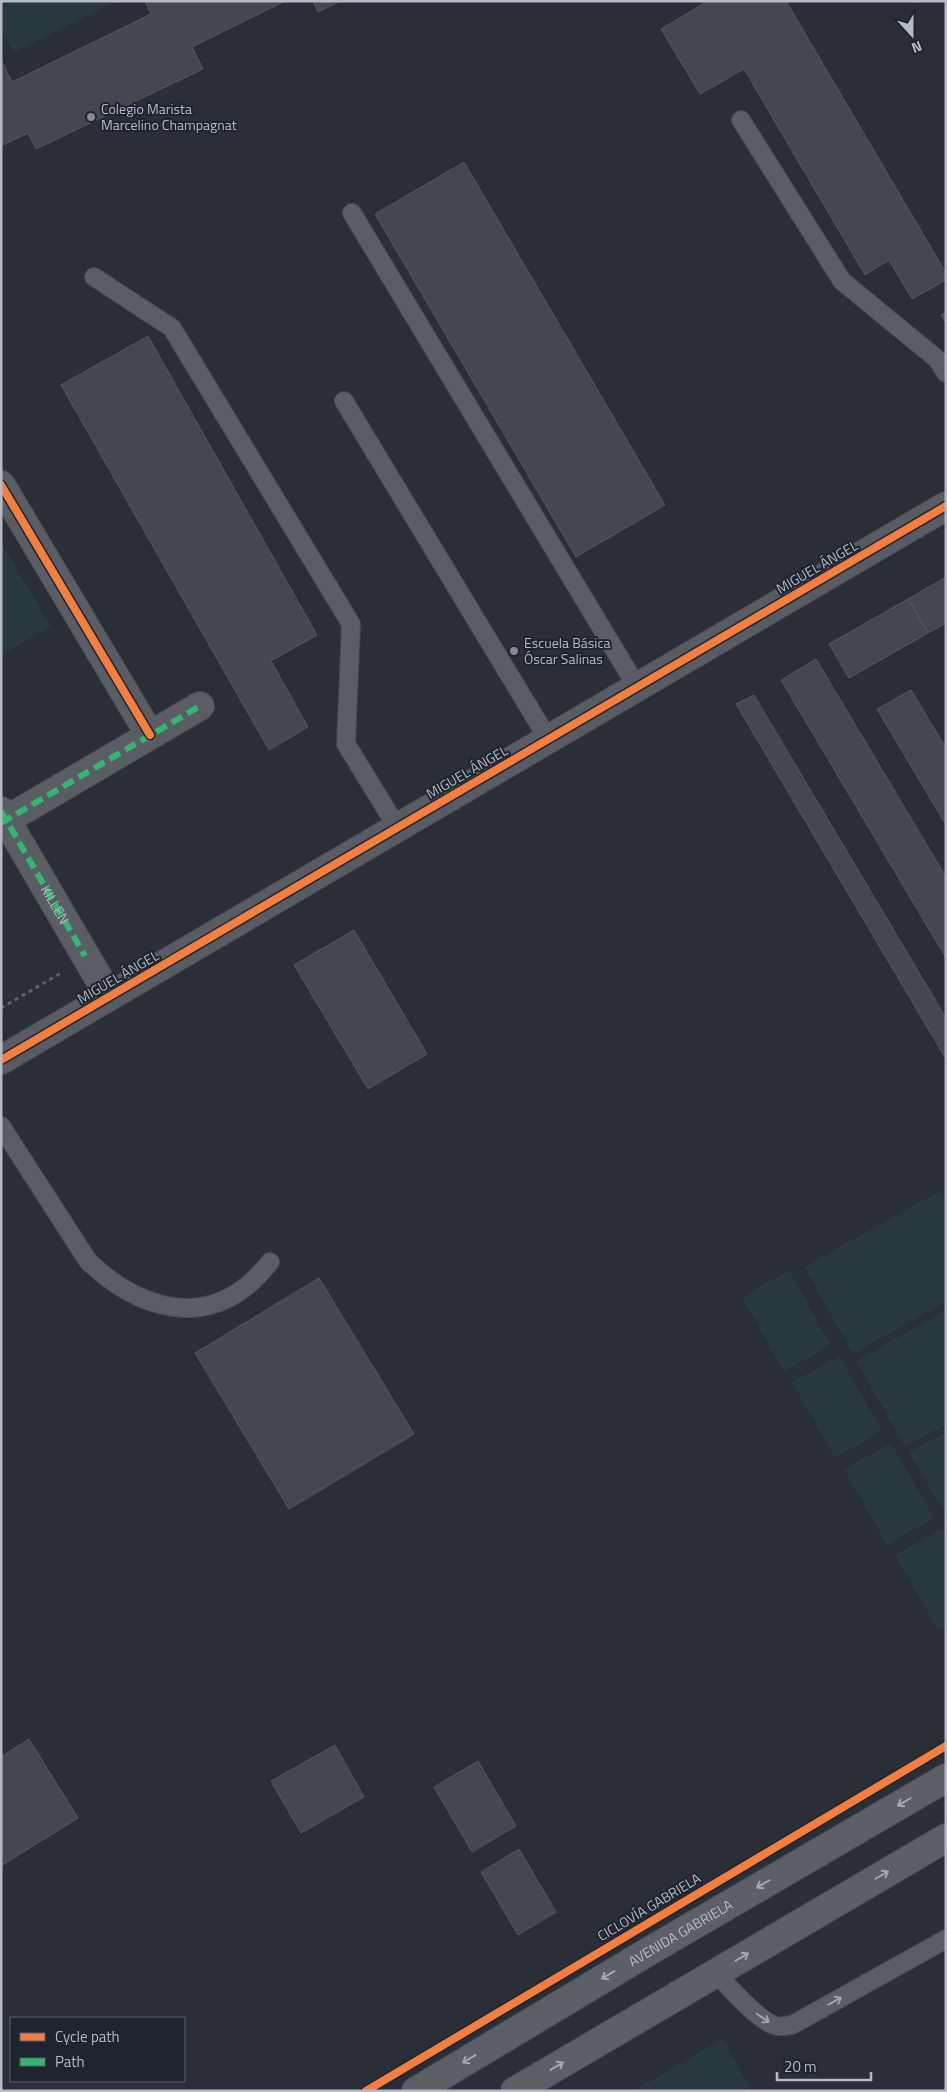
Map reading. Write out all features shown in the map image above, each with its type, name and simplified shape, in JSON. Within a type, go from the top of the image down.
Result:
[{"type":"main road","name":"AVENIDA GABRIELA","points":[[416,2091],[646,1953],[946,1778]]},
{"type":"main road","points":[[515,2091],[946,1838]]},
{"type":"street","points":[[1,485],[150,735]]},
{"type":"street","name":"MIGUEL ÁNGEL","points":[[1,1060],[946,506]]},
{"type":"street","points":[[3,818],[200,706]]},
{"type":"street","name":"KILLEN","points":[[3,818],[109,996]]},
{"type":"lane","points":[[741,120],[842,281],[937,359],[946,373]]},
{"type":"lane","points":[[352,213],[637,687]]},
{"type":"lane","points":[[94,277],[172,328],[351,624],[346,744],[398,828]]},
{"type":"lane","points":[[344,401],[548,739]]},
{"type":"lane","points":[[1,1126],[88,1261],[106,1279],[126,1292],[159,1305],[198,1307],[220,1301],[239,1292],[256,1278],[270,1262]]},
{"type":"lane","points":[[715,1972],[751,2009],[766,2021],[776,2026],[792,2025],[946,1939]]},
{"type":"path","points":[[1,1008],[87,957]]},
{"type":"shaded area","points":[[1,1],[118,1],[13,53],[1,30]]},
{"type":"shaded area","points":[[1,542],[51,626],[1,656]]},
{"type":"shaded area","points":[[939,1191],[946,1203],[946,1302],[853,1354],[804,1267]]},
{"type":"shaded area","points":[[789,1270],[831,1345],[784,1372],[742,1297]]},
{"type":"shaded area","points":[[946,1310],[946,1424],[905,1447],[856,1361]]},
{"type":"shaded area","points":[[839,1356],[882,1431],[835,1458],[792,1382]]},
{"type":"shaded area","points":[[946,1432],[946,1516],[909,1452]]},
{"type":"shaded area","points":[[891,1443],[934,1518],[887,1545],[844,1469]]},
{"type":"shaded area","points":[[942,1528],[946,1535],[946,1625],[938,1630],[895,1555]]},
{"type":"shaded area","points":[[724,2038],[751,2091],[633,2091]]},
{"type":"building","points":[[145,1],[174,1],[175,3],[179,1],[285,1],[192,47],[203,69],[36,149],[28,133],[1,146],[1,60],[12,82],[151,14]]},
{"type":"building","points":[[313,1],[340,1],[318,12]]},
{"type":"building","points":[[708,1],[786,1],[946,273],[946,280],[912,299],[889,260],[865,275],[744,69],[700,94],[661,29]]},
{"type":"building","points":[[464,162],[665,505],[576,557],[375,214]]},
{"type":"building","points":[[946,312],[946,323],[941,315]]},
{"type":"building","points":[[148,336],[317,635],[271,661],[308,727],[269,750],[61,385]]},
{"type":"building","points":[[946,577],[946,623],[928,633],[908,599]]},
{"type":"building","points":[[908,599],[928,633],[849,678],[829,644]]},
{"type":"building","points":[[816,659],[946,877],[946,958],[781,680]]},
{"type":"building","points":[[911,690],[946,748],[946,825],[877,709]]},
{"type":"building","points":[[754,695],[946,1018],[946,1059],[736,704]]},
{"type":"building","points":[[354,930],[427,1054],[368,1089],[294,965]]},
{"type":"building","points":[[319,1278],[414,1434],[289,1509],[195,1353]]},
{"type":"building","points":[[29,1739],[78,1818],[1,1866],[1,1757]]},
{"type":"building","points":[[335,1745],[364,1797],[301,1833],[271,1781]]},
{"type":"building","points":[[478,1761],[516,1826],[472,1852],[434,1787]]},
{"type":"building","points":[[519,1849],[556,1912],[518,1935],[481,1872]]},
{"type":"marked path","points":[[1,823],[200,706]]},
{"type":"marked path","points":[[1,811],[85,956]]},
{"type":"cycle path","points":[[1,485],[150,735]]},
{"type":"cycle path","points":[[1,1060],[946,506]]},
{"type":"cycle path","name":"CICLOVÍA GABRIELA","points":[[366,2091],[946,1746]]},
{"type":"place","name":"Colegio Marista Marcelino Champagnat","points":[[91,117]]},
{"type":"place","name":"Escuela Básica Óscar Salinas","points":[[514,651]]}]
